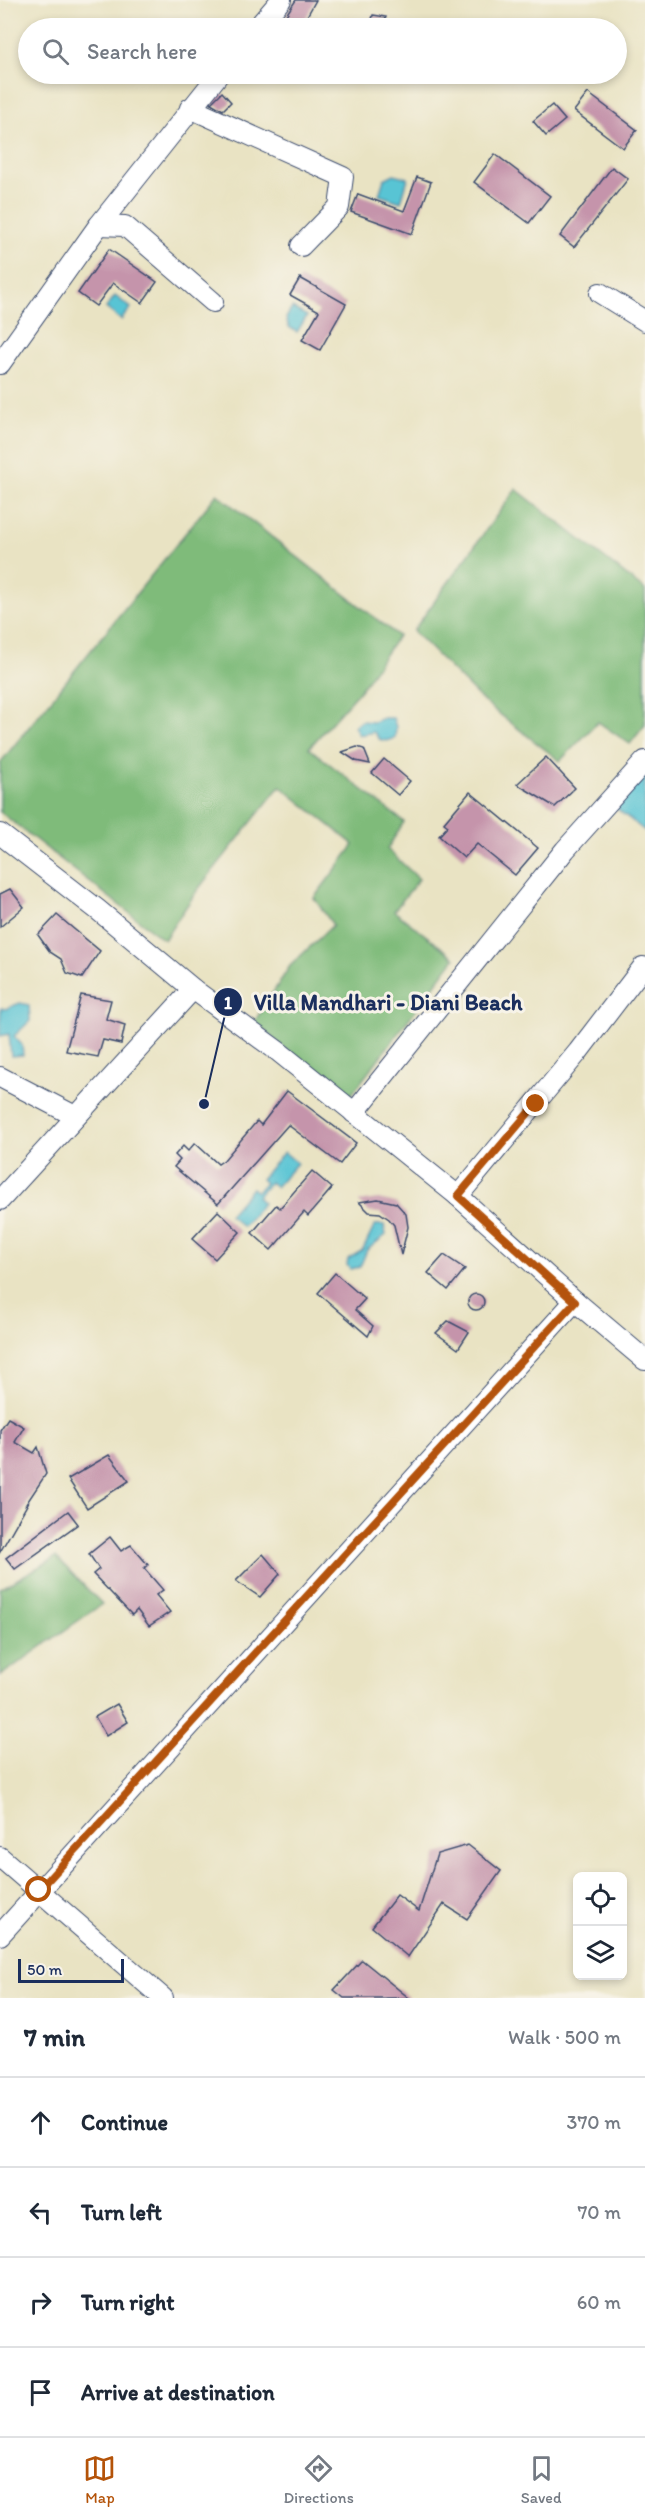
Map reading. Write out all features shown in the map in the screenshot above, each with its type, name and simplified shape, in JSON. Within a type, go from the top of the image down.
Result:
[{"type":"street","points":[[266,18],[281,0]]},
{"type":"street","points":[[0,364],[99,225],[210,84]]},
{"type":"street","points":[[190,108],[343,177],[339,207],[301,246]]},
{"type":"street","points":[[99,225],[125,226],[213,302]]},
{"type":"street","points":[[600,293],[645,321]]},
{"type":"street","points":[[354,1113],[565,850],[645,761]]},
{"type":"street","points":[[0,834],[98,910],[193,989],[279,1052],[458,1196],[575,1302],[645,1360]]},
{"type":"street","points":[[458,1196],[578,1052],[643,967]]},
{"type":"street","points":[[0,1200],[193,989]]},
{"type":"street","points":[[0,1077],[75,1116]]},
{"type":"street","points":[[0,1935],[575,1302]]},
{"type":"street","points":[[0,1857],[163,1998]]},
{"type":"green space","points":[[516,489],[645,590],[645,725],[630,744],[598,722],[560,761],[484,702],[413,631]]},
{"type":"green space","points":[[217,494],[398,636],[361,689],[309,748],[404,822],[387,849],[419,879],[394,911],[455,958],[346,1102],[254,1022],[290,966],[333,925],[314,898],[354,845],[280,786],[196,892],[164,940],[0,812],[0,763]]},
{"type":"green space","points":[[56,1557],[102,1604],[0,1676],[0,1589]]},
{"type":"water","points":[[394,174],[408,178],[401,202],[379,195],[384,179]]},
{"type":"water","points":[[115,296],[131,308],[121,320],[106,308]]},
{"type":"water","points":[[292,308],[307,316],[297,332],[289,327],[286,318]]},
{"type":"water","points":[[383,718],[393,718],[396,727],[395,738],[386,741],[379,739],[374,732],[359,735],[354,726],[361,721],[373,722]]},
{"type":"water","points":[[645,766],[645,831],[612,805]]},
{"type":"water","points":[[20,1003],[29,1005],[30,1021],[14,1036],[22,1045],[23,1055],[11,1056],[9,1034],[0,1036],[1,1008],[5,1009]]},
{"type":"water","points":[[284,1152],[297,1163],[276,1187],[270,1182],[257,1197],[263,1203],[243,1227],[229,1215],[252,1188],[257,1192],[265,1183],[261,1179]]},
{"type":"water","points":[[375,1225],[384,1225],[386,1235],[367,1250],[360,1267],[350,1269],[347,1265],[348,1259],[363,1250]]},
{"type":"building","points":[[296,0],[316,0],[306,18],[291,18],[286,15]]},
{"type":"building","points":[[373,15],[386,17],[386,18],[372,18]]},
{"type":"building","points":[[222,92],[231,102],[223,110],[211,103]]},
{"type":"building","points":[[588,93],[637,130],[623,148],[574,111]]},
{"type":"building","points":[[552,105],[565,120],[546,136],[533,121]]},
{"type":"building","points":[[495,154],[550,196],[529,223],[474,182]]},
{"type":"building","points":[[612,167],[628,179],[574,247],[560,236]]},
{"type":"building","points":[[417,177],[431,182],[412,234],[351,212],[358,194],[404,211]]},
{"type":"building","points":[[109,249],[157,282],[142,303],[113,283],[96,306],[78,293]]},
{"type":"building","points":[[300,278],[346,304],[320,350],[302,340],[319,311],[290,295]]},
{"type":"building","points":[[357,747],[364,749],[370,764],[356,761],[342,752]]},
{"type":"building","points":[[546,757],[575,788],[555,807],[517,784]]},
{"type":"building","points":[[384,759],[410,781],[398,795],[372,773]]},
{"type":"building","points":[[470,792],[538,848],[515,875],[477,844],[464,858],[439,836],[448,826],[444,823]]},
{"type":"building","points":[[10,889],[24,907],[0,927],[0,894]]},
{"type":"building","points":[[57,915],[100,951],[82,978],[67,973],[61,959],[50,952],[38,935]]},
{"type":"building","points":[[81,995],[111,1000],[106,1019],[125,1025],[121,1044],[103,1040],[98,1057],[66,1051]]},
{"type":"building","points":[[287,1091],[356,1143],[340,1164],[288,1125],[218,1204],[174,1167],[180,1160],[175,1155],[183,1146],[188,1151],[195,1143],[218,1164],[224,1160],[257,1121],[261,1125]]},
{"type":"building","points":[[312,1171],[332,1188],[308,1216],[304,1212],[271,1250],[252,1233],[276,1205],[280,1208]]},
{"type":"building","points":[[378,1199],[396,1203],[406,1214],[408,1227],[401,1255],[394,1225],[380,1213],[369,1212],[359,1202]]},
{"type":"building","points":[[218,1211],[240,1232],[215,1259],[192,1239]]},
{"type":"building","points":[[444,1255],[465,1269],[448,1290],[428,1273]]},
{"type":"building","points":[[335,1273],[365,1299],[355,1310],[373,1326],[368,1336],[318,1293]]},
{"type":"building","points":[[476,1294],[484,1302],[476,1310],[468,1302]]},
{"type":"building","points":[[448,1321],[469,1332],[458,1349],[436,1333]]},
{"type":"building","points":[[8,1418],[24,1427],[15,1442],[34,1453],[38,1447],[46,1474],[26,1504],[28,1503],[0,1552],[0,1430]]},
{"type":"building","points":[[109,1455],[129,1481],[87,1508],[68,1479]]},
{"type":"building","points":[[68,1511],[78,1524],[15,1569],[6,1558]]},
{"type":"building","points":[[110,1537],[121,1551],[131,1545],[148,1565],[144,1568],[163,1590],[156,1595],[170,1612],[149,1626],[137,1610],[132,1615],[93,1574],[99,1569],[89,1554]]},
{"type":"building","points":[[263,1554],[280,1574],[260,1597],[236,1581]]},
{"type":"building","points":[[117,1704],[128,1722],[106,1736],[95,1717]]},
{"type":"building","points":[[468,1845],[501,1871],[467,1919],[444,1904],[408,1957],[372,1927],[397,1895],[419,1911],[437,1854]]},
{"type":"building","points":[[362,1960],[409,1998],[344,1998],[334,1990]]},
{"type":"place","name":"Villa Mandhari - Diani Beach","points":[[204,1104]]},
{"type":"route","points":[[39,1890],[575,1302],[458,1196],[536,1104]]}]
